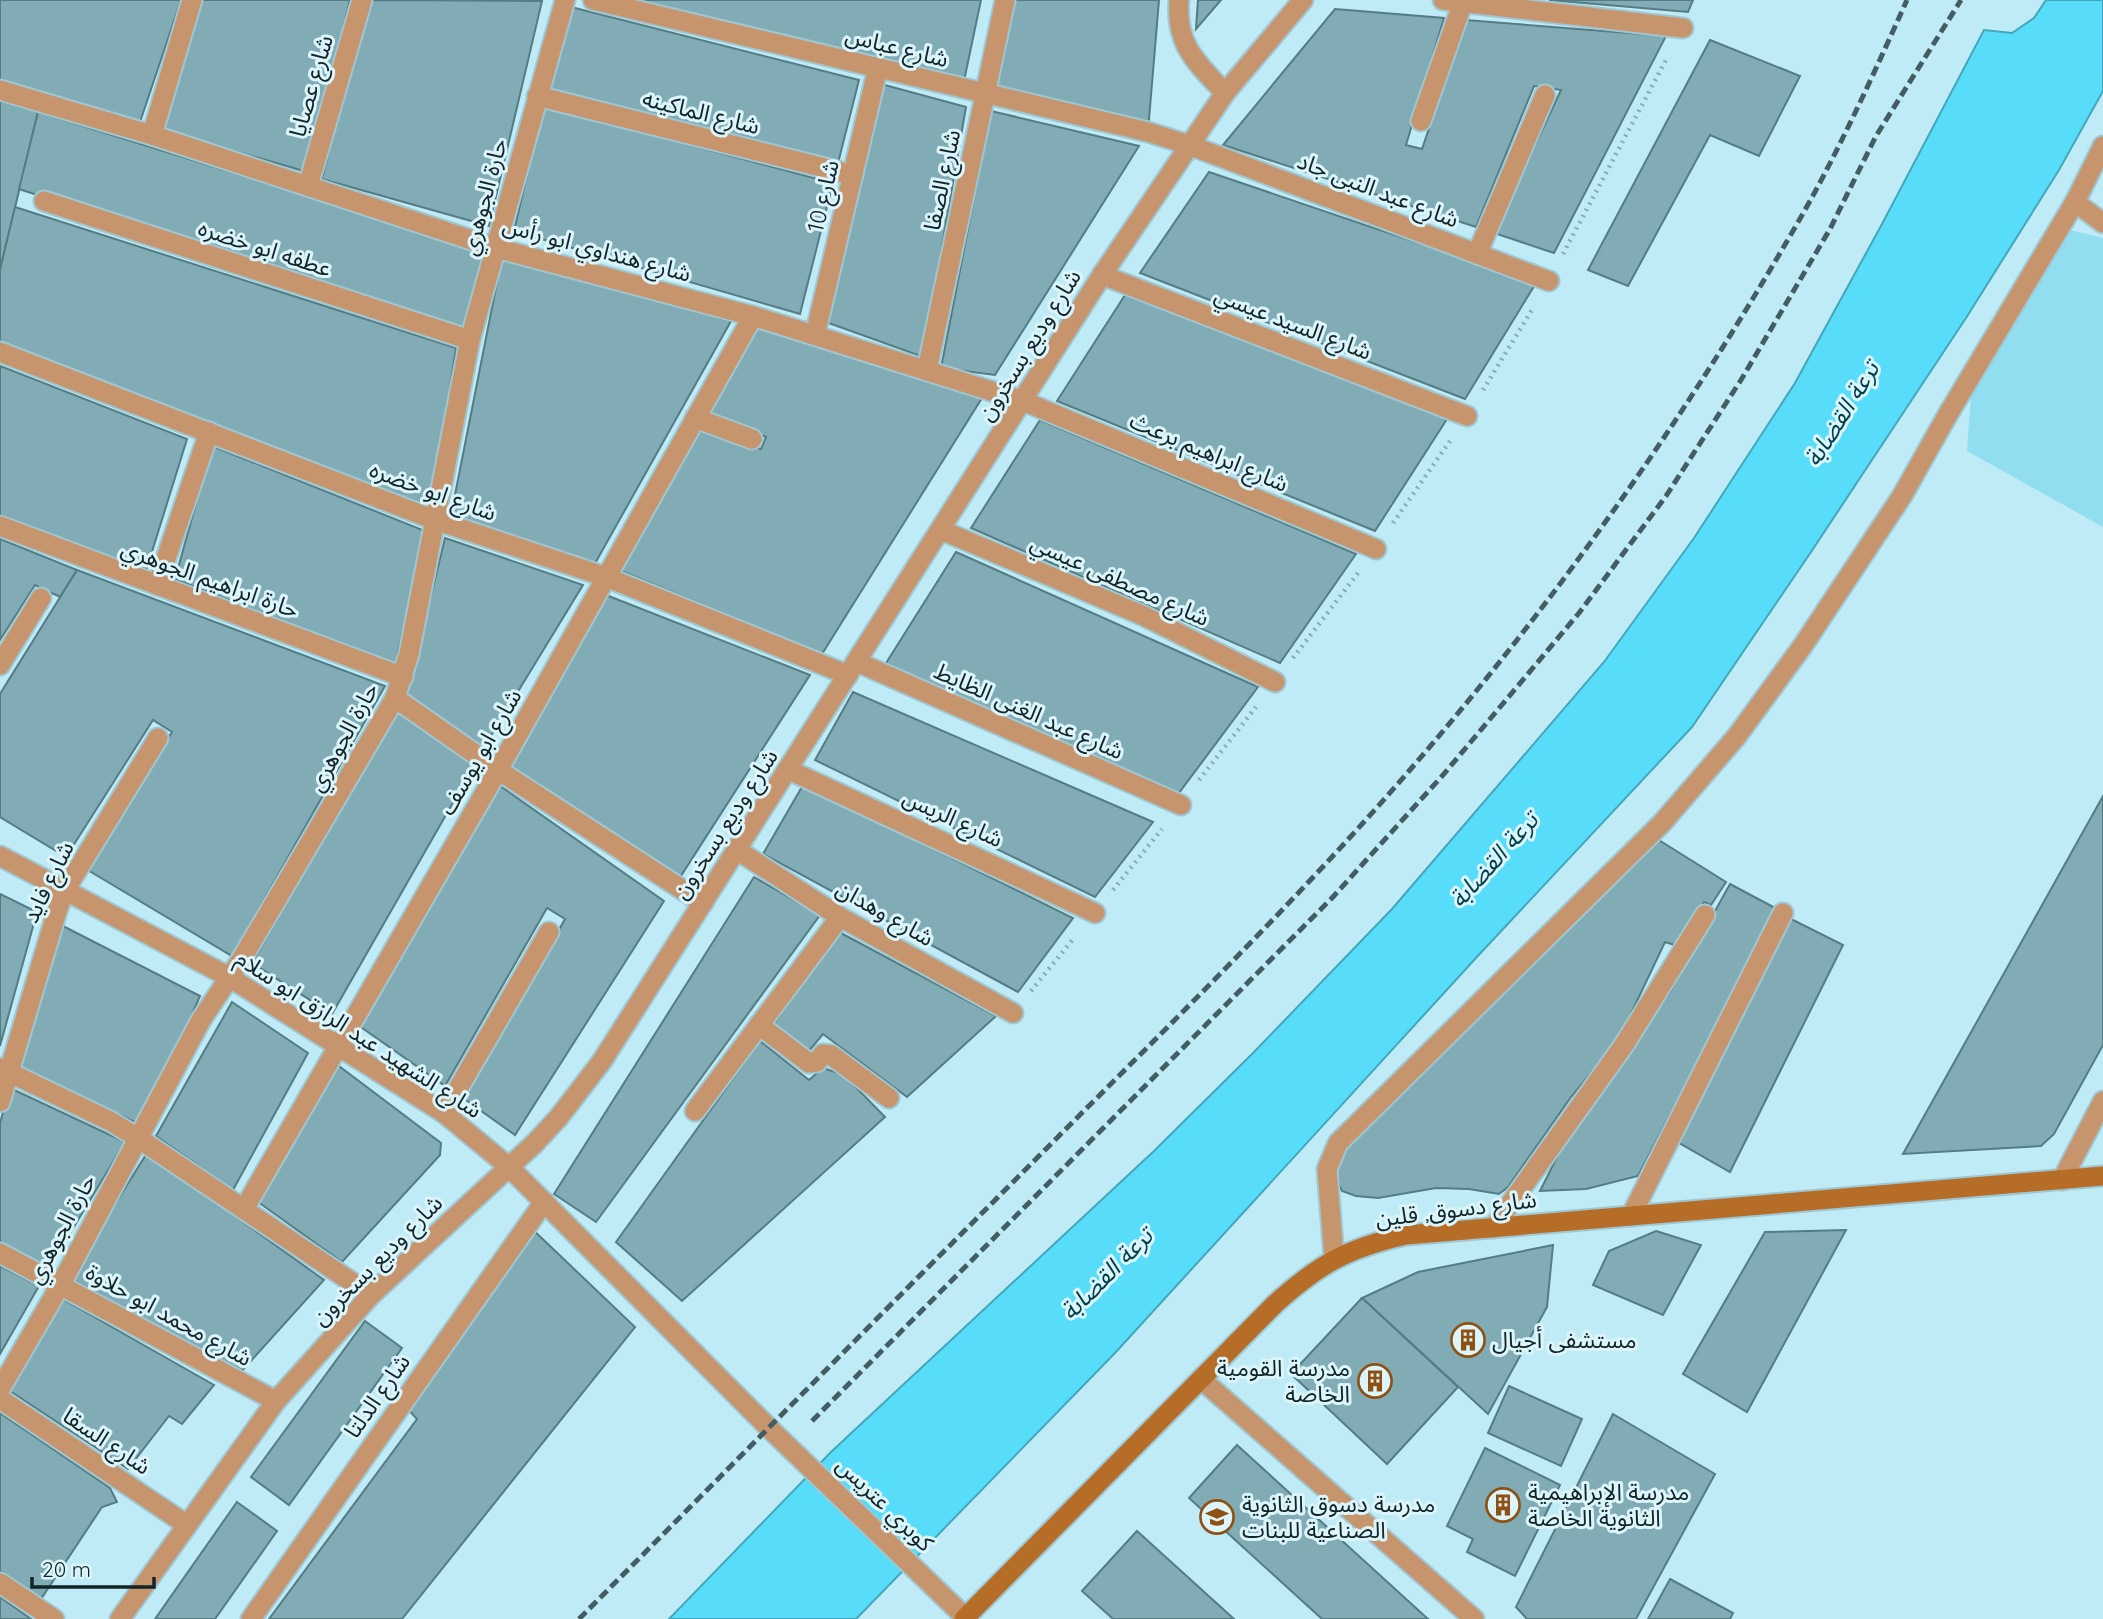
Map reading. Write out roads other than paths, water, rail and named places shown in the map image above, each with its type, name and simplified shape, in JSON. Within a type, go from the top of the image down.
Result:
[{"type":"main road","name":"شارع دسوق, قلين","points":[[964,1618],[1275,1304],[1303,1279],[1334,1258],[1369,1244],[1406,1235],[2103,1176]]},
{"type":"street","points":[[152,135],[192,0]]},
{"type":"street","name":"شارع عصايا","points":[[308,186],[362,0]]},
{"type":"street","name":"حارة الجوهري","points":[[0,1389],[61,1284],[201,1020],[395,698],[403,677],[470,340],[565,0]]},
{"type":"street","name":"شارع عباس","points":[[593,0],[1148,132],[1189,145]]},
{"type":"street","name":"شارع الصفا","points":[[927,370],[1004,0]]},
{"type":"street","points":[[1179,0],[1180,32],[1187,50],[1225,93]]},
{"type":"street","name":"شارع وديع بسخرون","points":[[120,1619],[276,1401],[371,1295],[535,1143],[582,1090],[789,770],[1102,275],[1225,93],[1303,0]]},
{"type":"street","points":[[1421,121],[1453,1],[1683,28]]},
{"type":"street","name":"شارع 10","points":[[816,335],[878,67]]},
{"type":"street","name":"شارع هنداوي ابو رأس","points":[[0,90],[152,135],[496,248],[752,316],[1023,401]]},
{"type":"street","points":[[1477,254],[1545,94]]},
{"type":"street","name":"شارع الماكينه","points":[[537,96],[853,175]]},
{"type":"street","name":"شارع عبد النبى جاد","points":[[1189,145],[1549,281]]},
{"type":"street","points":[[1334,1258],[1327,1169],[1338,1143],[1663,822],[1737,736],[1804,644],[1902,496],[2075,202],[2103,146]]},
{"type":"street","name":"عطفه ابو خضره","points":[[44,201],[470,340]]},
{"type":"street","points":[[2075,202],[2103,223]]},
{"type":"street","name":"شارع السيد عيسي","points":[[1102,275],[1467,416]]},
{"type":"street","name":"شارع ابو يوسف","points":[[244,1209],[498,770],[752,316]]},
{"type":"street","name":"شارع ابو خضره","points":[[0,352],[435,520],[606,577],[853,668]]},
{"type":"street","name":"شارع ابراهيم برعث","points":[[1023,401],[1376,549]]},
{"type":"street","points":[[695,418],[752,439]]},
{"type":"street","points":[[157,585],[209,432]]},
{"type":"street","name":"حارة ابراهيم الجوهري","points":[[0,526],[403,677]]},
{"type":"street","name":"شارع مصطفى عيسي","points":[[941,530],[1144,616],[1275,682]]},
{"type":"street","points":[[0,665],[41,598]]},
{"type":"street","name":"شارع عبد الغنى الظايط","points":[[853,668],[1181,805]]},
{"type":"street","points":[[395,698],[498,770],[703,903]]},
{"type":"street","name":"شارع فايد","points":[[0,1102],[4,1070],[65,890],[158,738]]},
{"type":"street","name":"شارع الريس","points":[[789,770],[1095,913]]},
{"type":"street","name":"شارع وهدان","points":[[737,850],[840,917],[1013,1013]]},
{"type":"street","name":"شارع الشهيد عبد الرازق ابو سلام","points":[[0,856],[229,977],[444,1113],[509,1167],[769,1428]]},
{"type":"street","points":[[1631,1216],[1783,912]]},
{"type":"street","points":[[1493,1228],[1624,1045],[1705,915]]},
{"type":"street","points":[[695,1111],[840,917]]},
{"type":"street","points":[[444,1113],[549,932]]},
{"type":"street","points":[[759,1024],[809,1063],[817,1062],[823,1054],[831,1055],[888,1098]]},
{"type":"street","points":[[4,1070],[110,1121],[138,1138],[371,1295]]},
{"type":"street","points":[[2062,1180],[2103,1101]]},
{"type":"street","name":"شارع الدلتا","points":[[251,1619],[544,1202]]},
{"type":"street","name":"شارع محمد ابو حلاوة","points":[[0,1253],[276,1401]]},
{"type":"street","points":[[1201,1378],[1475,1619]]},
{"type":"street","name":"شارع السقا","points":[[0,1399],[187,1525]]},
{"type":"street","name":"كوبري عتريس","points":[[769,1428],[964,1618]]},
{"type":"street","points":[[0,1583],[54,1619]]},
{"type":"water","name":"ترعة القضابة","points":[[2046,0],[2103,0],[2103,91],[2059,170],[1966,318],[1692,727],[1475,959],[1115,1353],[856,1619],[669,1619],[831,1452],[1154,1151],[1253,1053],[1392,909],[1604,662],[1694,538],[1795,383],[1984,30],[2012,33],[2034,18]]},
{"type":"railway","points":[[579,1619],[1320,870],[1464,705],[1570,570],[1669,430],[1716,358],[1819,184],[1907,0]]},
{"type":"railway","points":[[812,1421],[1332,898],[1443,775],[1579,613],[1666,496],[1741,380],[1830,229],[1876,136],[1961,0]]},
{"type":"place","name":"مستشفى أجيال","points":[[1468,1340]]},
{"type":"place","name":"مدرسة القومية الخاصة","points":[[1375,1381]]},
{"type":"place","name":"مدرسة الإبراهيمية الثانوية الخاصة","points":[[1503,1505]]},
{"type":"place","name":"مدرسة دسوق الثانوية الصناعية للبنات","points":[[1217,1517]]}]
